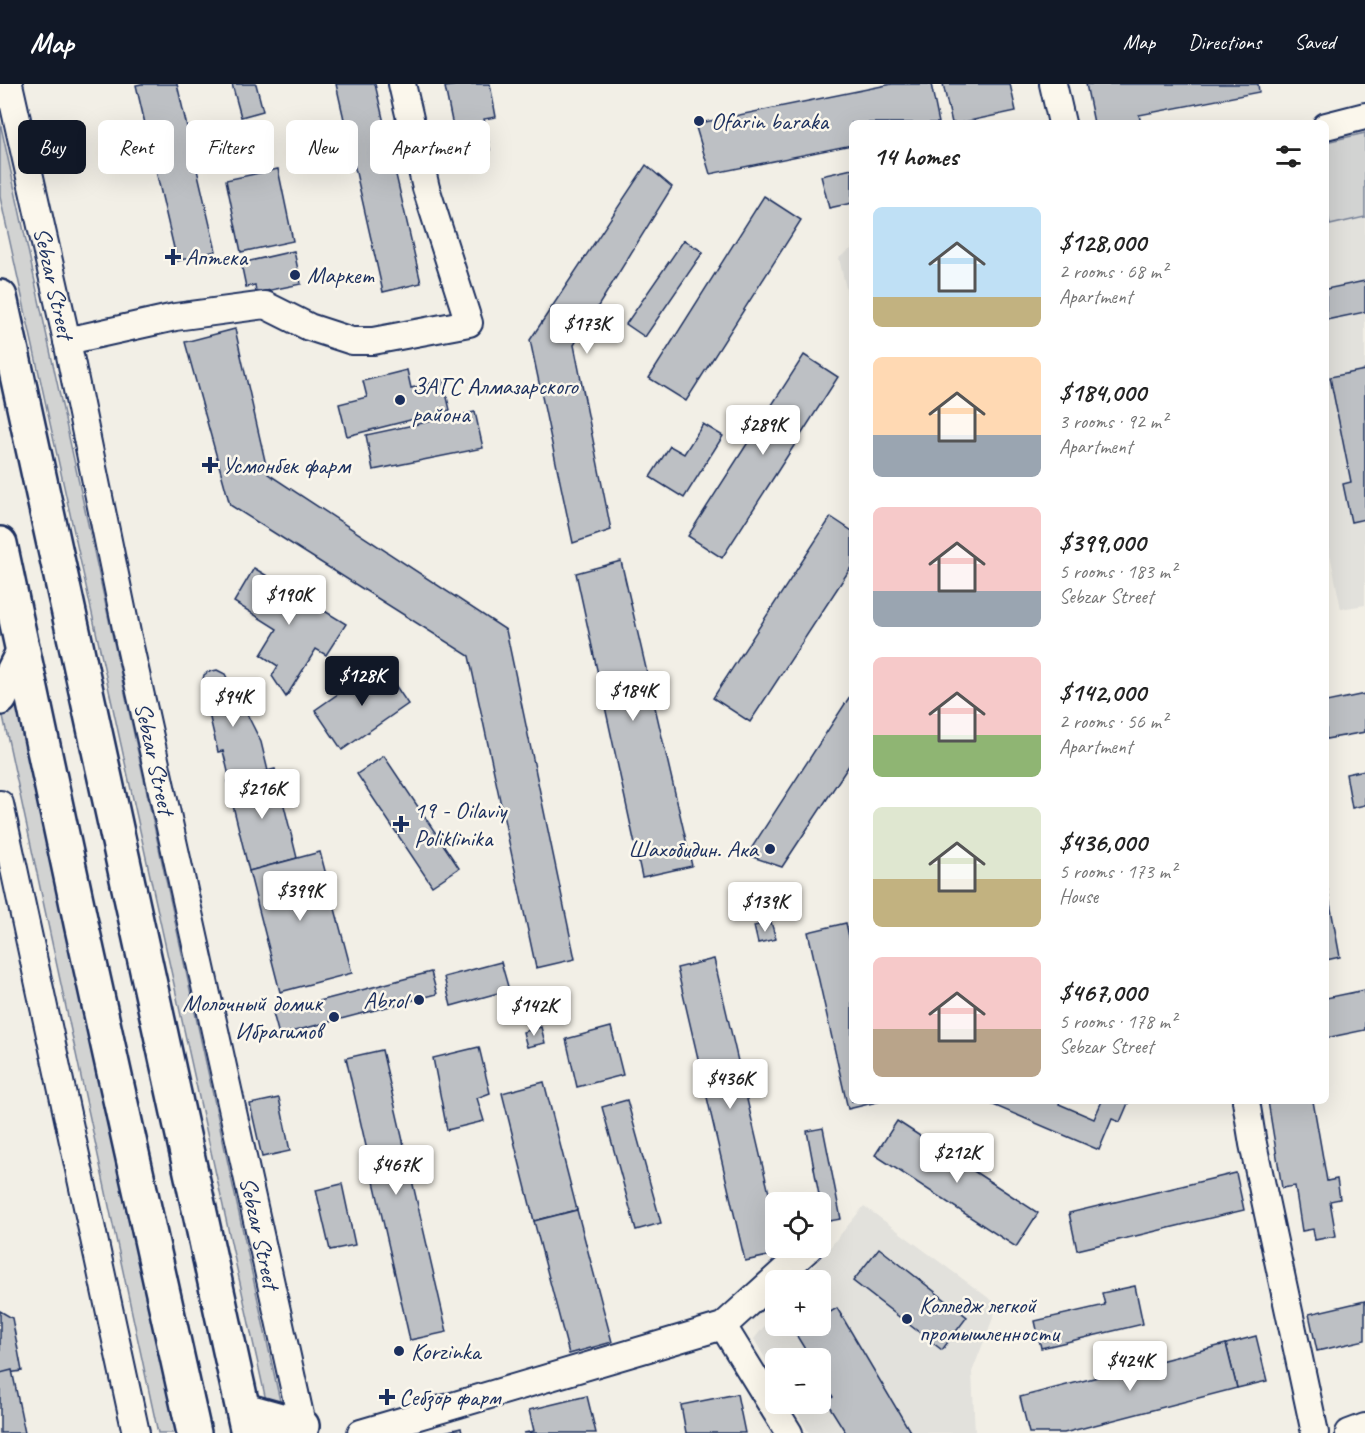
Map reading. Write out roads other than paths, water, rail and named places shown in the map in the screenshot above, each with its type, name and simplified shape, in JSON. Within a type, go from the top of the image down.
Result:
[{"type":"main road","points":[[0,297],[11,399],[245,1427],[303,1429]]},
{"type":"main road","points":[[0,544],[194,1433]]},
{"type":"main road","points":[[0,698],[23,652]]},
{"type":"street","name":"Sebzar Street","points":[[9,84],[67,341],[127,633],[303,1429]]},
{"type":"street","points":[[67,341],[175,317],[265,305],[309,327],[352,341],[373,341],[469,323],[426,188],[402,84]]},
{"type":"street","points":[[1053,84],[1061,120]]},
{"type":"street","points":[[1329,125],[1365,116]]},
{"type":"street","points":[[0,804],[136,1433]]},
{"type":"street","points":[[1246,1104],[1253,1144],[1316,1433]]},
{"type":"street","points":[[361,1433],[723,1326],[798,1258]]},
{"type":"street","points":[[723,1326],[789,1433]]},
{"type":"street","points":[[1349,1433],[1365,1427]]},
{"type":"place","name":"Ofarin baraka","points":[[699,121]]},
{"type":"place","name":"Аптека","points":[[173,257]]},
{"type":"place","name":"Маркет","points":[[295,275]]},
{"type":"place","name":"ЗАГС Алмазарского района","points":[[400,400]]},
{"type":"place","name":"Усмонбек фарм","points":[[210,465]]},
{"type":"place","name":"19 - Oilaviy Poliklinika","points":[[401,824]]},
{"type":"place","name":"Шахобидин. Ака","points":[[770,849]]},
{"type":"place","name":"Abrol","points":[[419,1000]]},
{"type":"place","name":"Молочный домик Ибрагимов","points":[[334,1017]]},
{"type":"place","name":"Колледж легкой промышленности","points":[[907,1319]]},
{"type":"place","name":"Korzinka","points":[[399,1351]]},
{"type":"place","name":"Себзор фарм","points":[[387,1397]]}]
